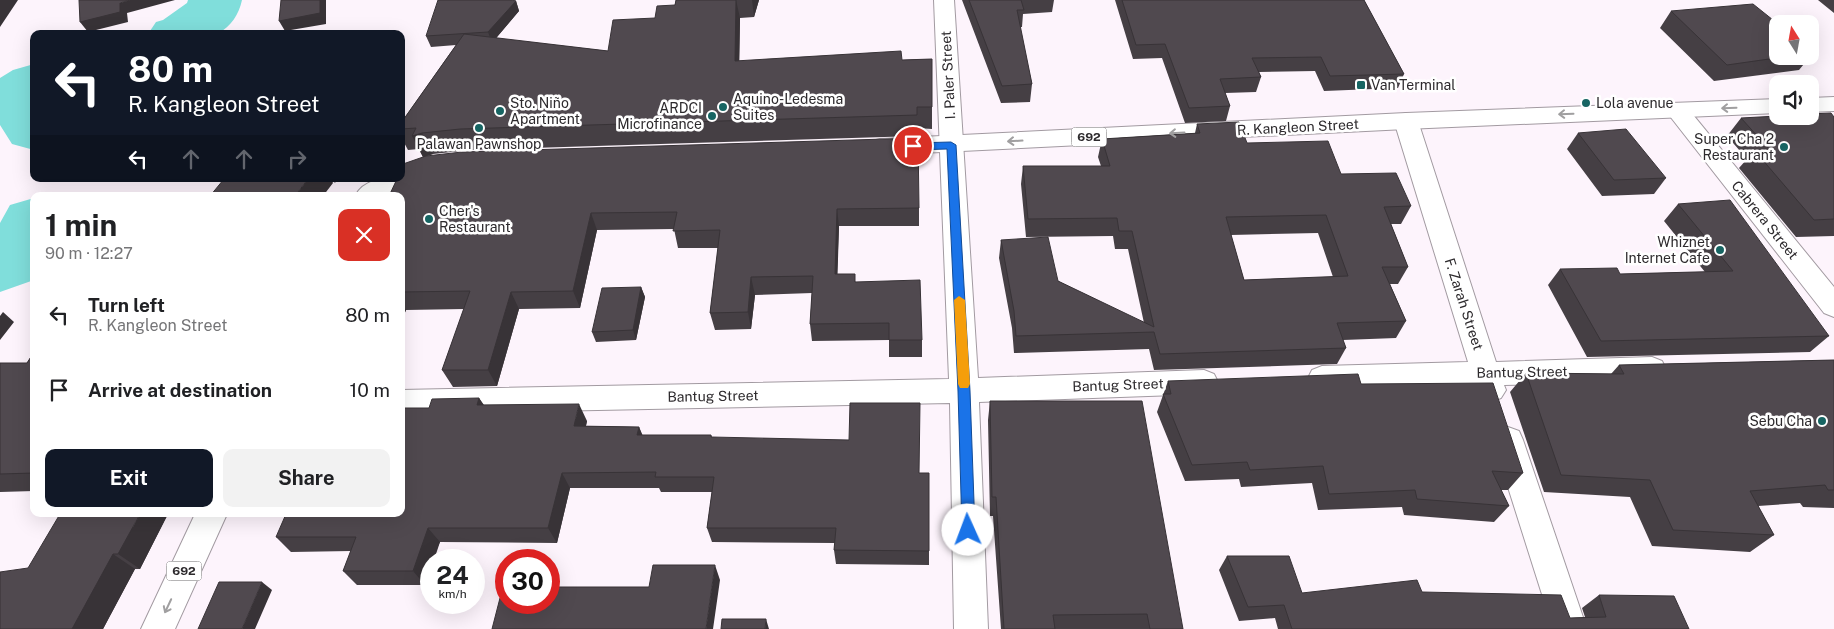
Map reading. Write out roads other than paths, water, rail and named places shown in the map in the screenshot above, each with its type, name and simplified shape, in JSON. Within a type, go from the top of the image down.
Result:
[{"type":"street","name":"I. Paler Street","points":[[944,0],[964,391],[971,629]]},
{"type":"street","points":[[1819,105],[1834,104]]},
{"type":"street","name":"R. Kangleon Street","points":[[863,148],[1406,121],[1769,106]]},
{"type":"street","name":"Cabrera Street","points":[[1676,110],[1834,306]]},
{"type":"street","name":"F. Zarah Street","points":[[1406,121],[1570,629]]},
{"type":"street","points":[[373,192],[390,182]]},
{"type":"street","name":"Bantug Street","points":[[1299,379],[1675,368]]},
{"type":"street","name":"Bantug Street","points":[[405,402],[964,391],[1230,382]]},
{"type":"street","name":"692","points":[[158,629],[210,517]]},
{"type":"waterway","points":[[186,30],[212,11],[215,0]]},
{"type":"waterway","points":[[30,86],[13,97],[30,124]]},
{"type":"waterway","points":[[0,266],[20,256],[30,232]]},
{"type":"place","name":"Van Terminal","points":[[1361,85]]},
{"type":"place","name":"Lola avenue","points":[[1586,103]]},
{"type":"place","name":"Aquino-Ledesma Suites","points":[[723,107]]},
{"type":"place","name":"Sto. Niño Apartment","points":[[500,111]]},
{"type":"place","name":"ARDCI Microfinance","points":[[712,116]]},
{"type":"place","name":"Palawan Pawnshop","points":[[479,128]]},
{"type":"place","name":"Super Cha 2 Restaurant","points":[[1784,147]]},
{"type":"place","name":"Cher's Restaurant","points":[[429,219]]},
{"type":"place","name":"Whiznet Internet Cafe","points":[[1720,250]]},
{"type":"place","name":"Sebu Cha","points":[[1822,421]]}]
